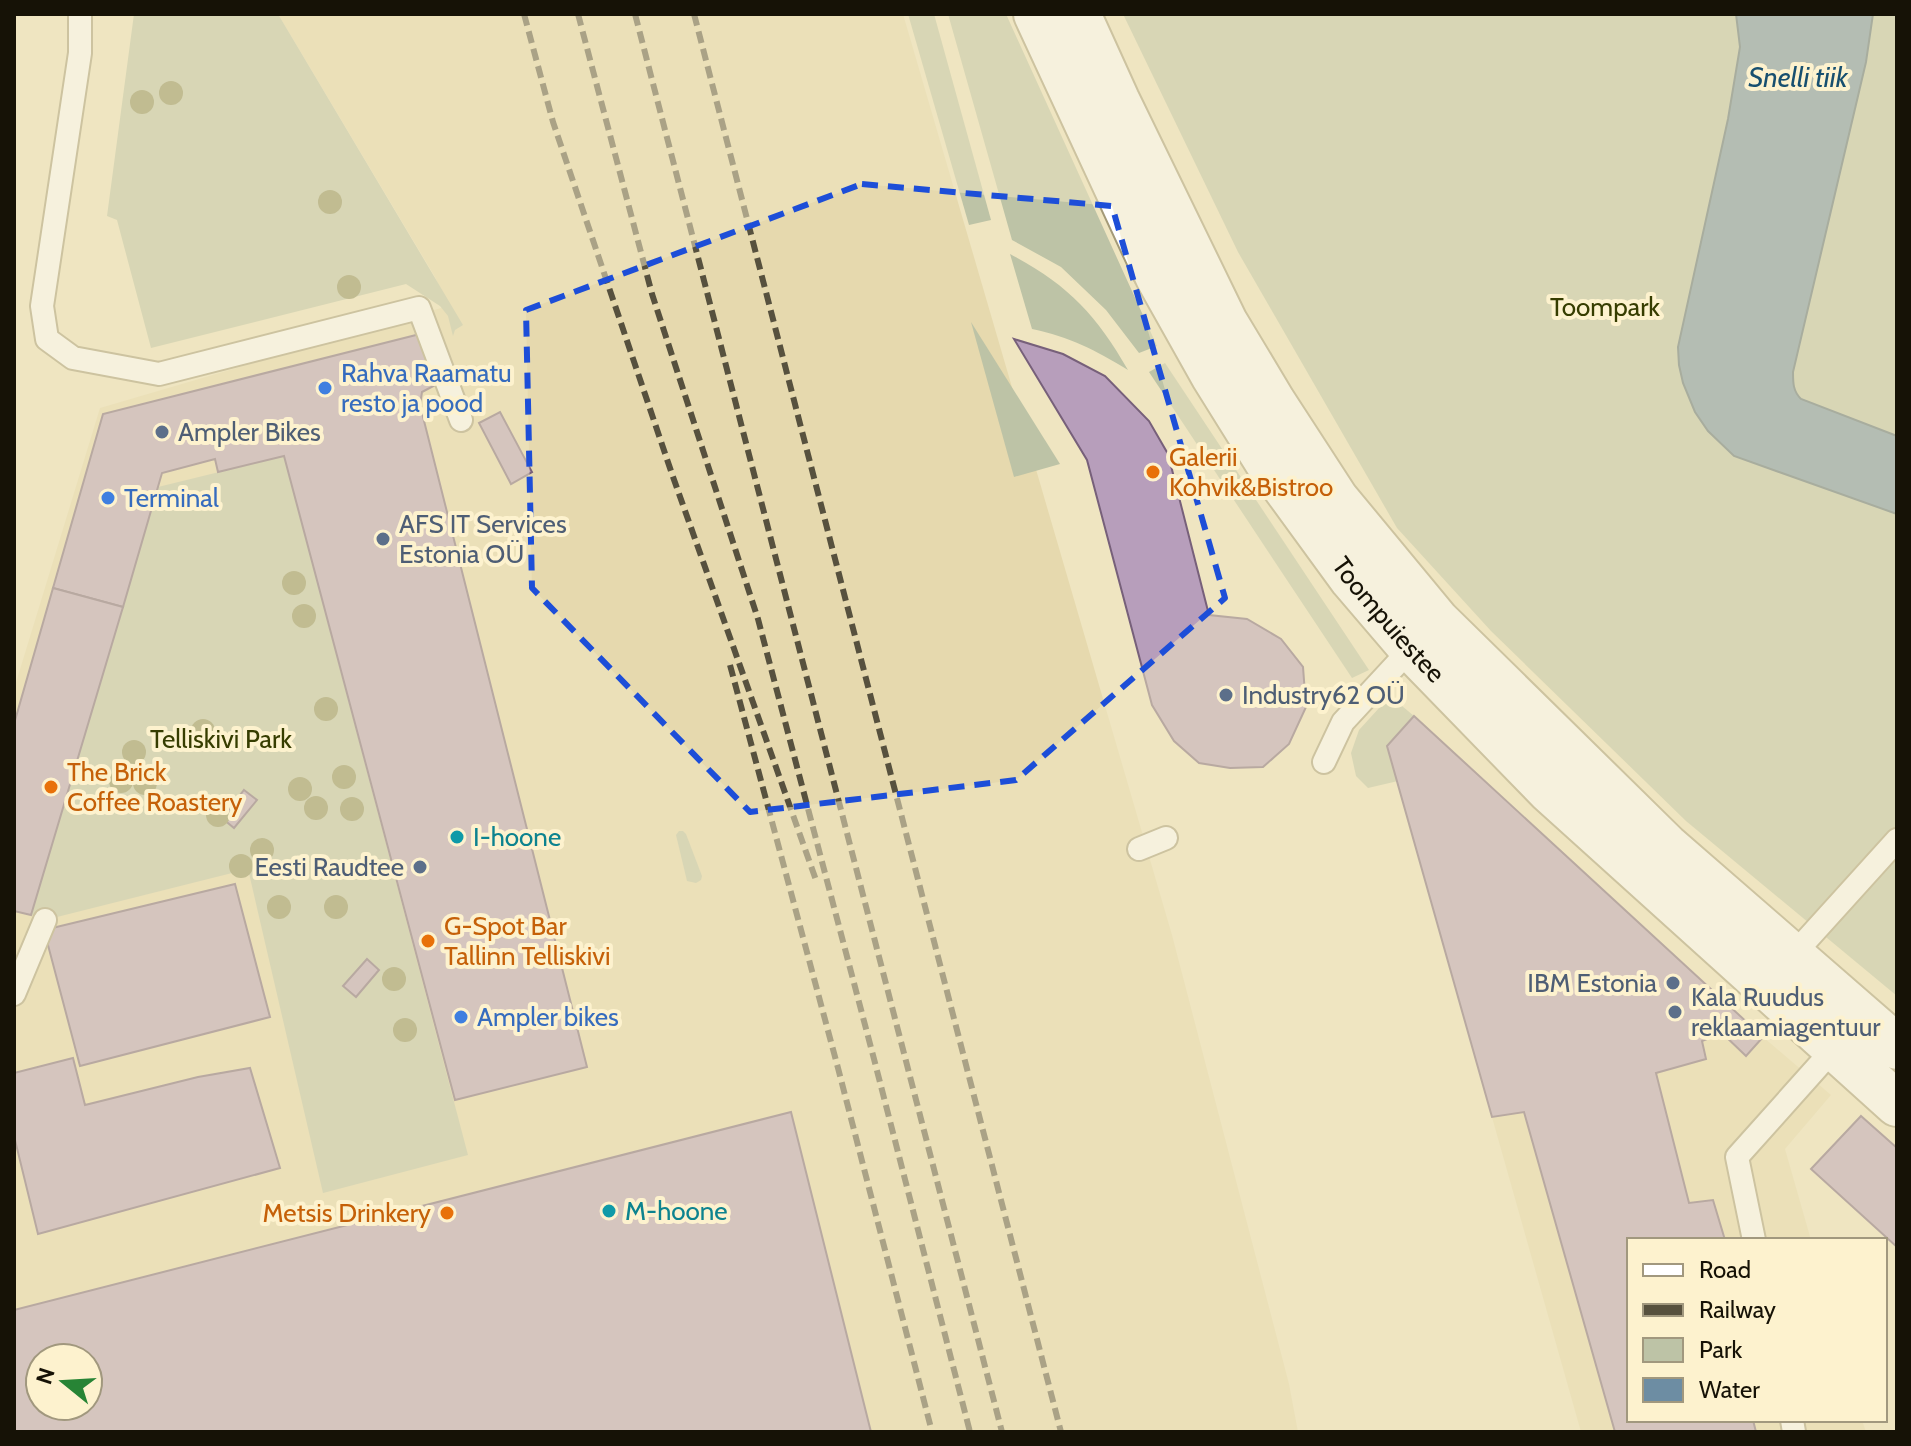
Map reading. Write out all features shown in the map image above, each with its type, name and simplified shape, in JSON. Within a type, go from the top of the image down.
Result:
[{"type":"main road","name":"Toompuiestee","points":[[1036,14],[1158,277],[1213,375],[1271,468],[1352,579],[1424,635],[1897,1047]]},
{"type":"main road","name":"Toompuiestee","points":[[1078,14],[1129,127],[1225,322],[1273,402],[1424,635],[1550,791],[1897,1104]]},
{"type":"lane","points":[[80,14],[80,53],[42,306],[47,339],[73,358],[159,374],[419,308],[461,420]]},
{"type":"lane","points":[[1324,762],[1343,722],[1424,635]]},
{"type":"lane","points":[[1139,849],[1166,838]]},
{"type":"lane","points":[[1793,955],[1897,840]]},
{"type":"lane","points":[[14,994],[45,920]]},
{"type":"lane","points":[[1754,1238],[1737,1157],[1835,1049],[1861,1015]]},
{"type":"highlighted area","points":[[862,184],[1112,206],[1225,598],[1016,780],[750,812],[532,588],[526,310]]},
{"type":"shaded area","points":[[278,14],[903,14],[1172,935],[1289,1384],[1298,1432],[14,1432],[14,689],[100,408],[448,306],[435,277]]},
{"type":"shaded area","points":[[1414,716],[1763,1037],[1831,1095],[1785,1149],[1810,1238],[1627,1238],[1627,1422],[1863,1422],[1866,1432],[1581,1432],[1387,746]]},
{"type":"green space","points":[[134,14],[278,14],[463,325],[455,330],[453,336],[448,316],[440,306],[406,284],[151,348],[117,220],[107,216]]},
{"type":"green space","points":[[908,14],[934,14],[991,220],[969,225]]},
{"type":"green space","points":[[948,14],[1006,14],[1157,346],[1139,353],[1106,310],[1061,267],[1012,240]]},
{"type":"green space","name":"Toompark","points":[[1123,14],[1897,14],[1897,996],[1686,821],[1491,631],[1397,528],[1238,252]]},
{"type":"green space","points":[[1010,254],[1048,277],[1078,302],[1104,332],[1128,370],[1082,345],[1032,329]]},
{"type":"green space","points":[[971,322],[1060,464],[1014,477]]},
{"type":"green space","points":[[1165,363],[1369,670],[1352,678],[1149,372]]},
{"type":"green space","name":"Telliskivi Park","points":[[284,456],[468,1155],[323,1193],[248,869],[45,920],[31,915],[158,487]]},
{"type":"green space","points":[[1390,696],[1414,716],[1398,781],[1368,788],[1356,776],[1351,753],[1359,730]]},
{"type":"green space","points":[[679,831],[686,834],[702,876],[696,883],[687,881],[676,835]]},
{"type":"water","name":"Snelli tiik","points":[[1736,14],[1873,14],[1866,62],[1793,380],[1801,399],[1897,436],[1897,514],[1734,456],[1708,431],[1695,412],[1683,383],[1678,347],[1728,119],[1740,47]]},
{"type":"building","name":"I-hoone","points":[[428,332],[443,381],[422,392],[420,405],[587,1067],[455,1100],[284,456],[218,472],[215,459],[162,473],[123,607],[53,588],[103,414]]},
{"type":"building","points":[[1014,339],[1063,354],[1105,376],[1149,421],[1168,454],[1209,615],[1247,619],[1281,639],[1303,667],[1306,707],[1289,744],[1263,767],[1230,768],[1199,763],[1174,741],[1152,705],[1087,460]]},
{"type":"building","points":[[500,412],[532,472],[511,484],[479,423]]},
{"type":"building","points":[[53,588],[123,607],[31,915],[14,911],[14,724]]},
{"type":"building","points":[[1414,716],[1763,1037],[1746,1056],[1722,1033],[1702,1041],[1706,1059],[1656,1073],[1689,1203],[1713,1200],[1724,1238],[1627,1238],[1627,1422],[1754,1422],[1756,1432],[1615,1432],[1524,1112],[1492,1117],[1387,746]]},
{"type":"building","points":[[244,790],[257,800],[234,828],[222,818]]},
{"type":"building","points":[[235,884],[270,1017],[80,1066],[44,930]]},
{"type":"building","points":[[367,959],[379,970],[356,997],[343,986]]},
{"type":"building","points":[[73,1058],[85,1105],[198,1077],[250,1068],[280,1168],[38,1234],[14,1136],[14,1073]]},
{"type":"building","name":"M-hoone","points":[[791,1112],[871,1432],[14,1432],[14,1310]]},
{"type":"building","points":[[1861,1116],[1897,1148],[1897,1247],[1811,1169]]},
{"type":"railway","points":[[524,14],[553,122],[672,474],[816,880]]},
{"type":"railway","points":[[578,14],[652,294],[758,619],[970,1432]]},
{"type":"railway","points":[[635,14],[1002,1432]]},
{"type":"railway","points":[[694,14],[1061,1432]]},
{"type":"railway","points":[[730,665],[932,1432]]},
{"type":"place","name":"Rahva Raamatu resto ja pood","points":[[325,388]]},
{"type":"place","name":"Ampler Bikes","points":[[162,432]]},
{"type":"place","name":"Galerii Kohvik&Bistroo","points":[[1153,472]]},
{"type":"place","name":"Terminal","points":[[108,498]]},
{"type":"place","name":"AFS IT Services Estonia OÜ","points":[[383,539]]},
{"type":"place","name":"Industry62 OÜ","points":[[1226,695]]},
{"type":"place","name":"The Brick Coffee Roastery","points":[[51,787]]},
{"type":"place","name":"I-hoone","points":[[457,837]]},
{"type":"place","name":"Eesti Raudtee","points":[[420,867]]},
{"type":"place","name":"G-Spot Bar Tallinn Telliskivi","points":[[428,941]]},
{"type":"place","name":"IBM Estonia","points":[[1673,983]]},
{"type":"place","name":"Kala Ruudus reklaamiagentuur","points":[[1675,1012]]},
{"type":"place","name":"Ampler bikes","points":[[461,1017]]},
{"type":"place","name":"M-hoone","points":[[609,1211]]},
{"type":"place","name":"Metsis Drinkery","points":[[447,1213]]}]
